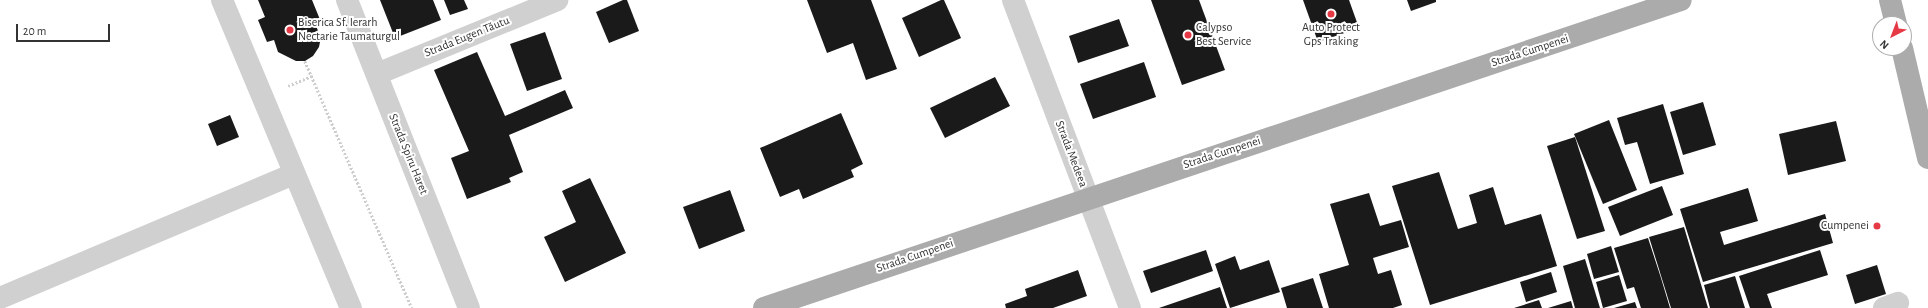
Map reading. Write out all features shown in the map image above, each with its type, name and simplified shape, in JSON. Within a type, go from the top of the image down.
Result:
[{"type":"main road","name":"Strada Cumpenei","points":[[764,308],[1681,0]]},
{"type":"main road","points":[[1890,0],[1894,16]]},
{"type":"main road","points":[[1904,56],[1928,158]]},
{"type":"street","points":[[222,0],[350,308]]},
{"type":"street","name":"Strada Spiru Haret","points":[[347,0],[469,308]]},
{"type":"street","name":"Strada Eugen Tăutu","points":[[377,74],[557,0]]},
{"type":"street","name":"Strada Medeea","points":[[1013,0],[1130,308]]},
{"type":"street","points":[[0,298],[294,174]]},
{"type":"path","points":[[305,61],[412,308]]},
{"type":"building","name":"Biserica Sf. Ierarh Nectarie Taumaturgul","points":[[258,0],[312,0],[321,22],[315,24],[321,37],[319,47],[313,56],[305,61],[296,61],[278,52],[274,40],[267,42],[258,20],[265,17]]},
{"type":"building","points":[[380,0],[433,0],[441,20],[395,38]]},
{"type":"building","points":[[444,0],[464,0],[468,9],[450,15]]},
{"type":"building","points":[[623,0],[627,0],[639,31],[609,43],[596,12]]},
{"type":"building","points":[[807,0],[871,0],[897,69],[866,80],[853,43],[827,53]]},
{"type":"building","points":[[944,0],[961,38],[919,57],[902,18]]},
{"type":"building","name":"Calypso Best Service","points":[[1151,0],[1199,0],[1225,70],[1182,85]]},
{"type":"building","name":"Auto Protect Gps Traking","points":[[1303,0],[1349,0],[1359,28],[1318,42]]},
{"type":"building","points":[[1407,0],[1436,0],[1436,2],[1411,11]]},
{"type":"building","points":[[1119,19],[1129,46],[1078,63],[1069,36]]},
{"type":"building","points":[[545,32],[562,79],[527,91],[510,44]]},
{"type":"building","points":[[477,52],[505,116],[565,90],[573,108],[509,135],[523,172],[509,178],[511,182],[467,199],[451,158],[469,151],[434,70]]},
{"type":"building","points":[[1144,62],[1156,97],[1093,119],[1080,84]]},
{"type":"building","points":[[995,77],[1010,106],[945,138],[930,108]]},
{"type":"building","points":[[1703,102],[1716,145],[1683,155],[1670,112]]},
{"type":"building","points":[[1663,104],[1684,174],[1650,184],[1637,142],[1625,145],[1617,118]]},
{"type":"building","points":[[841,113],[863,164],[851,170],[854,177],[803,199],[799,189],[780,197],[760,148]]},
{"type":"building","points":[[230,115],[239,137],[217,146],[208,124]]},
{"type":"building","points":[[1609,120],[1637,190],[1603,204],[1574,134]]},
{"type":"building","points":[[1836,121],[1846,161],[1788,175],[1779,134]]},
{"type":"building","points":[[1575,137],[1605,231],[1577,239],[1547,146]]},
{"type":"building","points":[[1439,172],[1458,229],[1477,223],[1469,195],[1493,187],[1505,225],[1541,214],[1557,266],[1430,305],[1392,186]]},
{"type":"building","points":[[590,178],[626,253],[565,282],[544,237],[576,222],[562,191]]},
{"type":"building","points":[[1662,186],[1673,215],[1620,236],[1608,207]]},
{"type":"building","points":[[1748,188],[1758,221],[1720,232],[1724,245],[1825,214],[1833,243],[1703,282],[1680,209]]},
{"type":"building","points":[[730,190],[745,231],[699,249],[683,207]]},
{"type":"building","points":[[1369,193],[1380,226],[1401,220],[1409,247],[1373,258],[1378,274],[1391,270],[1402,305],[1393,308],[1329,308],[1319,274],[1349,265],[1330,204]]},
{"type":"building","points":[[1684,227],[1708,308],[1671,308],[1649,237]]},
{"type":"building","points":[[1648,238],[1670,308],[1641,308],[1634,287],[1627,289],[1614,248]]},
{"type":"building","points":[[1611,246],[1619,272],[1594,279],[1587,254]]},
{"type":"building","points":[[1206,250],[1213,271],[1151,293],[1143,271]]},
{"type":"building","points":[[1820,250],[1828,275],[1767,294],[1772,308],[1750,308],[1739,276]]},
{"type":"building","points":[[1235,256],[1240,270],[1269,260],[1280,292],[1230,308],[1215,264]]},
{"type":"building","points":[[1585,259],[1600,308],[1575,308],[1563,266]]},
{"type":"building","points":[[1877,265],[1886,294],[1855,304],[1846,275]]},
{"type":"building","points":[[1078,270],[1087,296],[1053,308],[1006,308],[1005,304],[1027,296],[1025,289]]},
{"type":"building","points":[[1551,272],[1557,292],[1526,302],[1520,282]]},
{"type":"building","points":[[1619,275],[1627,301],[1603,308],[1596,282]]},
{"type":"building","points":[[1735,276],[1745,308],[1710,308],[1704,285]]},
{"type":"building","points":[[1313,278],[1323,308],[1287,308],[1281,288]]},
{"type":"building","points":[[1220,287],[1227,308],[1159,308]]},
{"type":"building","points":[[1539,300],[1542,308],[1514,308]]},
{"type":"building","points":[[1571,301],[1573,308],[1548,308]]},
{"type":"building","points":[[1635,302],[1637,308],[1614,308]]},
{"type":"place","name":"Auto Protect Gps Traking","points":[[1331,14]]},
{"type":"place","name":"Biserica Sf. Ierarh Nectarie Taumaturgul","points":[[290,30]]},
{"type":"place","name":"Calypso Best Service","points":[[1188,35]]},
{"type":"place","name":"Cumpenei","points":[[1877,226]]}]
